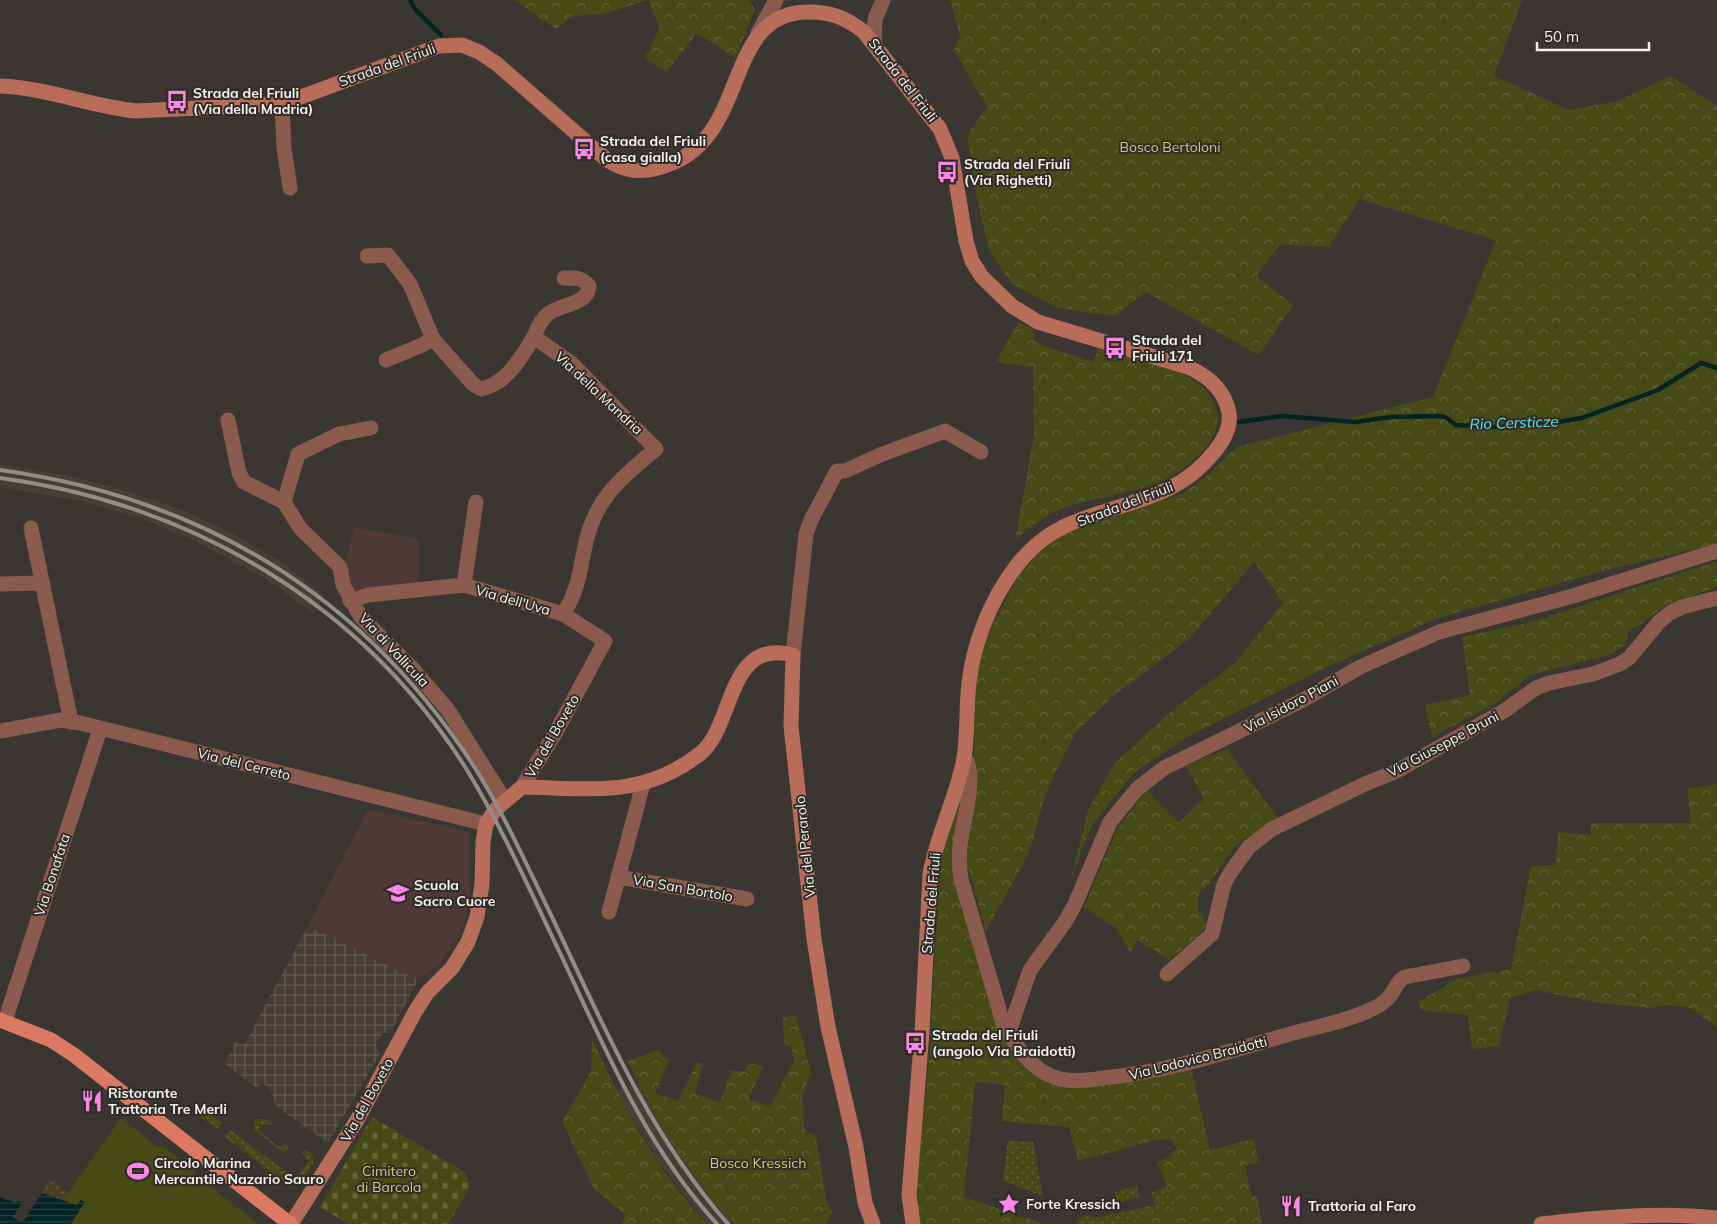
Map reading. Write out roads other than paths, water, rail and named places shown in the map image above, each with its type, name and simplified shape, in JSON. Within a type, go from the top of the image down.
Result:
[{"type":"main road","name":"Strada del Friuli","points":[[0,86],[42,90],[116,109],[136,111],[282,104],[438,46],[462,45],[480,52],[511,74],[607,160],[620,168],[633,172],[650,171],[686,158],[700,146],[713,130],[724,111],[743,61],[758,33],[775,19],[789,13],[819,12],[834,14],[850,21],[874,43],[932,117],[943,136],[953,166],[966,241],[972,260],[982,277],[1012,306],[1038,322],[1171,360],[1200,372],[1218,389],[1225,400],[1230,420],[1224,439],[1204,466],[1187,480],[1141,501],[1065,526],[1039,541],[1015,568],[994,605],[975,653],[969,681],[964,756],[954,796],[934,852],[930,874],[922,1032],[909,1195],[913,1224]]},
{"type":"main road","points":[[522,787],[612,790],[643,784],[701,753],[712,739],[731,693],[749,666],[759,657],[770,653],[793,655]]},
{"type":"main road","name":"Via del Perarolo","points":[[793,655],[791,726],[803,823],[814,939],[828,1027],[856,1147],[865,1204],[873,1224]]},
{"type":"main road","name":"Via del Boveto","points":[[290,1224],[357,1120],[415,1012],[427,993],[452,968],[468,942],[477,917],[482,884],[483,842],[486,824],[495,810],[522,787]]},
{"type":"main road","points":[[2,1021],[51,1040],[74,1055],[290,1224]]},
{"type":"main road","points":[[1541,1224],[1636,1216],[1717,1218]]},
{"type":"street","points":[[758,33],[776,0]]},
{"type":"street","points":[[874,43],[875,19],[883,0]]},
{"type":"street","points":[[282,104],[284,148],[290,188]]},
{"type":"street","points":[[367,256],[388,255],[402,271],[410,284],[433,338],[473,384],[482,389],[491,387],[517,365],[534,337],[537,326],[548,314],[560,307],[584,299],[589,293],[589,286],[585,281],[578,278],[564,278]]},
{"type":"street","name":"Via della Mandria","points":[[534,337],[571,363],[656,449],[613,486],[600,504],[589,530],[578,584],[563,614]]},
{"type":"street","points":[[386,360],[422,345],[433,338]]},
{"type":"street","points":[[228,420],[239,473],[244,482],[284,502],[298,454],[339,434],[370,428]]},
{"type":"street","name":"Via del Perarolo","points":[[793,655],[806,534],[811,520],[837,471],[845,471],[880,455],[945,431],[981,452]]},
{"type":"street","name":"Via di Vallicula","points":[[284,502],[300,528],[340,566],[343,585],[350,601],[360,616],[411,667],[448,710],[505,801]]},
{"type":"street","name":"Via dell'Uva","points":[[464,585],[476,502]]},
{"type":"street","points":[[31,528],[70,722]]},
{"type":"street","name":"Via Isidoro Piani","points":[[1009,1032],[1030,970],[1068,916],[1110,822],[1137,790],[1164,768],[1303,700],[1360,667],[1438,632],[1573,596],[1717,551]]},
{"type":"street","points":[[0,584],[42,583]]},
{"type":"street","name":"Via dell'Uva","points":[[350,601],[368,595],[464,585],[563,614]]},
{"type":"street","name":"Via Giuseppe Bruni","points":[[1167,974],[1212,934],[1224,884],[1230,873],[1249,847],[1272,829],[1367,783],[1395,772],[1504,711],[1536,688],[1620,664],[1629,658],[1660,621],[1670,614],[1682,607],[1717,598]]},
{"type":"street","name":"Via del Boveto","points":[[522,787],[557,730],[605,641],[563,614]]},
{"type":"street","name":"Via del Cerreto","points":[[0,731],[53,721],[70,722],[486,824]]},
{"type":"street","name":"Via Bonafata","points":[[2,1021],[100,729]]},
{"type":"street","name":"Via Lodovico Braidotti","points":[[964,756],[969,774],[969,794],[960,845],[961,879],[984,952],[993,993],[1009,1032],[1026,1056],[1042,1071],[1055,1077],[1087,1080],[1121,1077],[1207,1058],[1346,1019],[1383,1003],[1390,996],[1398,981],[1405,977],[1463,966]]},
{"type":"street","name":"Via San Bortolo","points":[[609,912],[642,796],[643,784]]},
{"type":"street","name":"Via San Bortolo","points":[[618,877],[748,899]]},
{"type":"water","points":[[42,1193],[76,1205],[81,1200],[85,1202],[71,1224],[0,1224],[0,1197],[16,1203],[17,1201],[22,1202],[13,1217],[22,1223]]},
{"type":"waterway","points":[[410,0],[415,9],[441,35]]},
{"type":"waterway","name":"Rio Cersticze","points":[[1239,422],[1282,416],[1355,422],[1391,417],[1439,416],[1445,417],[1456,425],[1493,427],[1539,425],[1582,418],[1658,390],[1701,363],[1717,368]]},
{"type":"railway","points":[[0,470],[73,484],[143,504],[208,530],[270,564],[327,603],[380,650],[429,704],[484,783],[515,840],[609,1038],[651,1116],[674,1153],[728,1224]]},
{"type":"railway","points":[[0,478],[71,491],[139,511],[205,538],[266,572],[324,612],[377,658],[425,711],[467,770],[493,815],[516,861],[629,1096],[669,1163],[717,1224]]},
{"type":"place","name":"Strada del Friuli (Via della Madria)","points":[[177,101]]},
{"type":"place","name":"Strada del Friuli (casa gialla)","points":[[584,149]]},
{"type":"place","name":"Strada del Friuli (Via Righetti)","points":[[947,172]]},
{"type":"place","name":"Strada del Friuli 171","points":[[1115,348]]},
{"type":"place","name":"Scuola Sacro Cuore","points":[[398,893]]},
{"type":"place","name":"Strada del Friuli (angolo Via Braidotti)","points":[[915,1043]]},
{"type":"place","name":"Ristorante Trattoria Tre Merli","points":[[92,1101]]},
{"type":"place","name":"Circolo Marina Mercantile Nazario Sauro","points":[[138,1171]]},
{"type":"place","name":"Forte Kressich","points":[[1009,1204]]},
{"type":"place","name":"Trattoria al Faro","points":[[1291,1206]]},
{"type":"park label","name":"Bosco Bertoloni","points":[[1170,147]]},
{"type":"park label","name":"Bosco Kressich","points":[[758,1163]]},
{"type":"park label","name":"Cimitero di Barcola","points":[[389,1180]]}]
